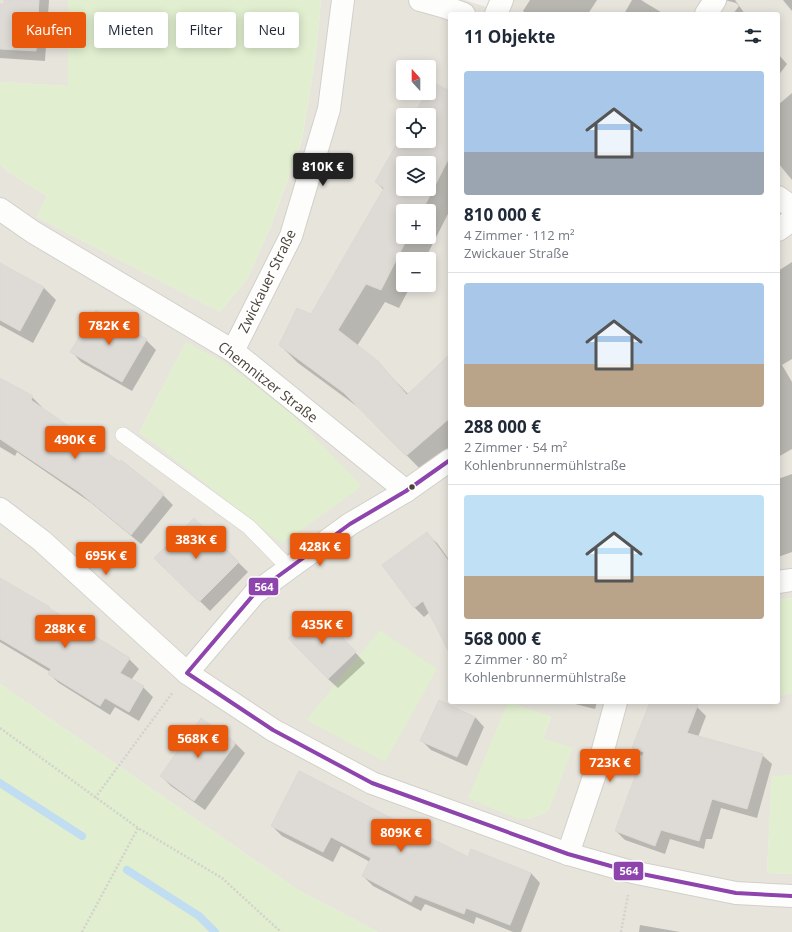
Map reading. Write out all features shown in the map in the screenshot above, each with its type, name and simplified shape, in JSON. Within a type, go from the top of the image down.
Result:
[{"type":"street","name":"Zwickauer Straße","points":[[233,351],[291,236],[328,109],[343,0]]},
{"type":"street","points":[[420,0],[459,12]]},
{"type":"street","points":[[497,12],[502,0]]},
{"type":"street","points":[[707,12],[715,0]]},
{"type":"street","points":[[780,198],[792,207]]},
{"type":"street","name":"Chemnitzer Straße","points":[[0,209],[34,232],[233,351],[406,491]]},
{"type":"street","points":[[780,229],[792,220]]},
{"type":"street","points":[[187,673],[255,593],[350,524],[406,491],[448,461]]},
{"type":"street","points":[[0,509],[42,541],[187,673],[273,730],[372,782],[568,854],[632,872],[736,893],[792,896]]},
{"type":"street","points":[[780,582],[792,580]]},
{"type":"street","points":[[568,854],[615,704]]},
{"type":"lane","points":[[123,435],[249,527],[290,568]]},
{"type":"path","points":[[95,798],[187,673]]},
{"type":"path","points":[[0,728],[138,828],[222,878],[281,932]]},
{"type":"path","points":[[82,932],[138,828]]},
{"type":"path","points":[[621,932],[632,872]]},
{"type":"shaded area","points":[[0,0],[68,0],[68,12],[12,12],[12,48],[68,48],[68,86],[0,82]]},
{"type":"shaded area","points":[[321,0],[465,0],[489,8],[492,0],[792,0],[792,598],[780,600],[780,12],[448,12],[448,704],[508,704],[528,819],[549,810],[543,738],[551,717],[514,704],[780,704],[780,696],[792,693],[792,775],[772,777],[767,873],[792,874],[792,932],[378,932],[298,890],[0,684],[0,164],[7,171],[47,196],[37,217],[220,312],[247,279],[271,226],[302,140],[316,53]],"holes":[[[186,342],[154,443],[139,433]]]},
{"type":"green space","points":[[68,0],[321,0],[316,53],[302,139],[271,226],[247,279],[220,312],[37,217],[47,196],[7,171],[0,164],[0,82],[68,86],[68,48],[86,48],[86,12],[68,12]]},
{"type":"green space","points":[[186,342],[224,362],[288,410],[362,486],[282,544],[154,443],[139,433]]},
{"type":"green space","points":[[792,598],[792,693],[780,696],[780,600]]},
{"type":"green space","points":[[380,630],[437,669],[385,762],[306,720]]},
{"type":"green space","points":[[0,684],[298,890],[378,932],[0,932]]},
{"type":"green space","points":[[507,704],[514,704],[551,716],[543,738],[573,748],[549,810],[528,819],[518,819],[468,798]]},
{"type":"green space","points":[[792,775],[792,874],[767,873],[772,776]]},
{"type":"building","points":[[4,0],[39,0],[38,12],[12,12],[12,48],[36,48],[36,51],[0,49],[0,4],[4,4]]},
{"type":"building","points":[[436,84],[448,90],[448,160],[436,184],[436,156],[396,156],[396,196],[430,196],[426,204],[396,204],[396,244],[404,244],[400,252],[396,252],[396,261],[381,290],[366,284],[338,330],[378,361],[407,395],[448,356],[448,420],[406,456],[344,393],[279,345],[297,308],[311,314],[384,188],[375,182],[396,145],[396,148],[436,148],[436,108],[418,108],[422,100],[436,100]]},
{"type":"building","points":[[0,263],[44,287],[20,331],[0,320]]},
{"type":"building","points":[[96,310],[147,339],[122,382],[70,352]]},
{"type":"building","points":[[0,378],[33,396],[31,400],[120,462],[121,460],[164,494],[131,535],[79,492],[0,439]]},
{"type":"building","points":[[194,518],[239,562],[199,602],[154,558]]},
{"type":"building","points":[[427,532],[448,560],[448,650],[423,601],[414,608],[382,565]]},
{"type":"building","points":[[0,578],[50,607],[49,608],[130,658],[120,673],[144,686],[129,712],[105,698],[100,706],[48,674],[51,669],[0,639]]},
{"type":"building","points":[[317,611],[356,652],[328,679],[288,638]]},
{"type":"building","points":[[439,700],[475,717],[457,757],[420,741]]},
{"type":"building","points":[[649,704],[698,704],[687,733],[763,754],[747,809],[712,799],[699,841],[661,830],[655,846],[615,831],[644,752],[632,748]]},
{"type":"building","points":[[201,718],[236,743],[194,801],[160,776]]},
{"type":"building","points":[[299,771],[468,857],[471,849],[531,873],[510,925],[466,908],[464,914],[415,895],[411,902],[362,876],[371,858],[331,837],[323,852],[271,826]]},
{"type":"waterway","points":[[0,783],[82,836]]},
{"type":"waterway","points":[[127,870],[199,916],[215,932]]},
{"type":"transit line","name":"564","points":[[448,461],[406,491],[350,524],[255,593],[187,673],[273,730],[372,783],[568,854],[632,872],[736,893],[792,896]]}]
